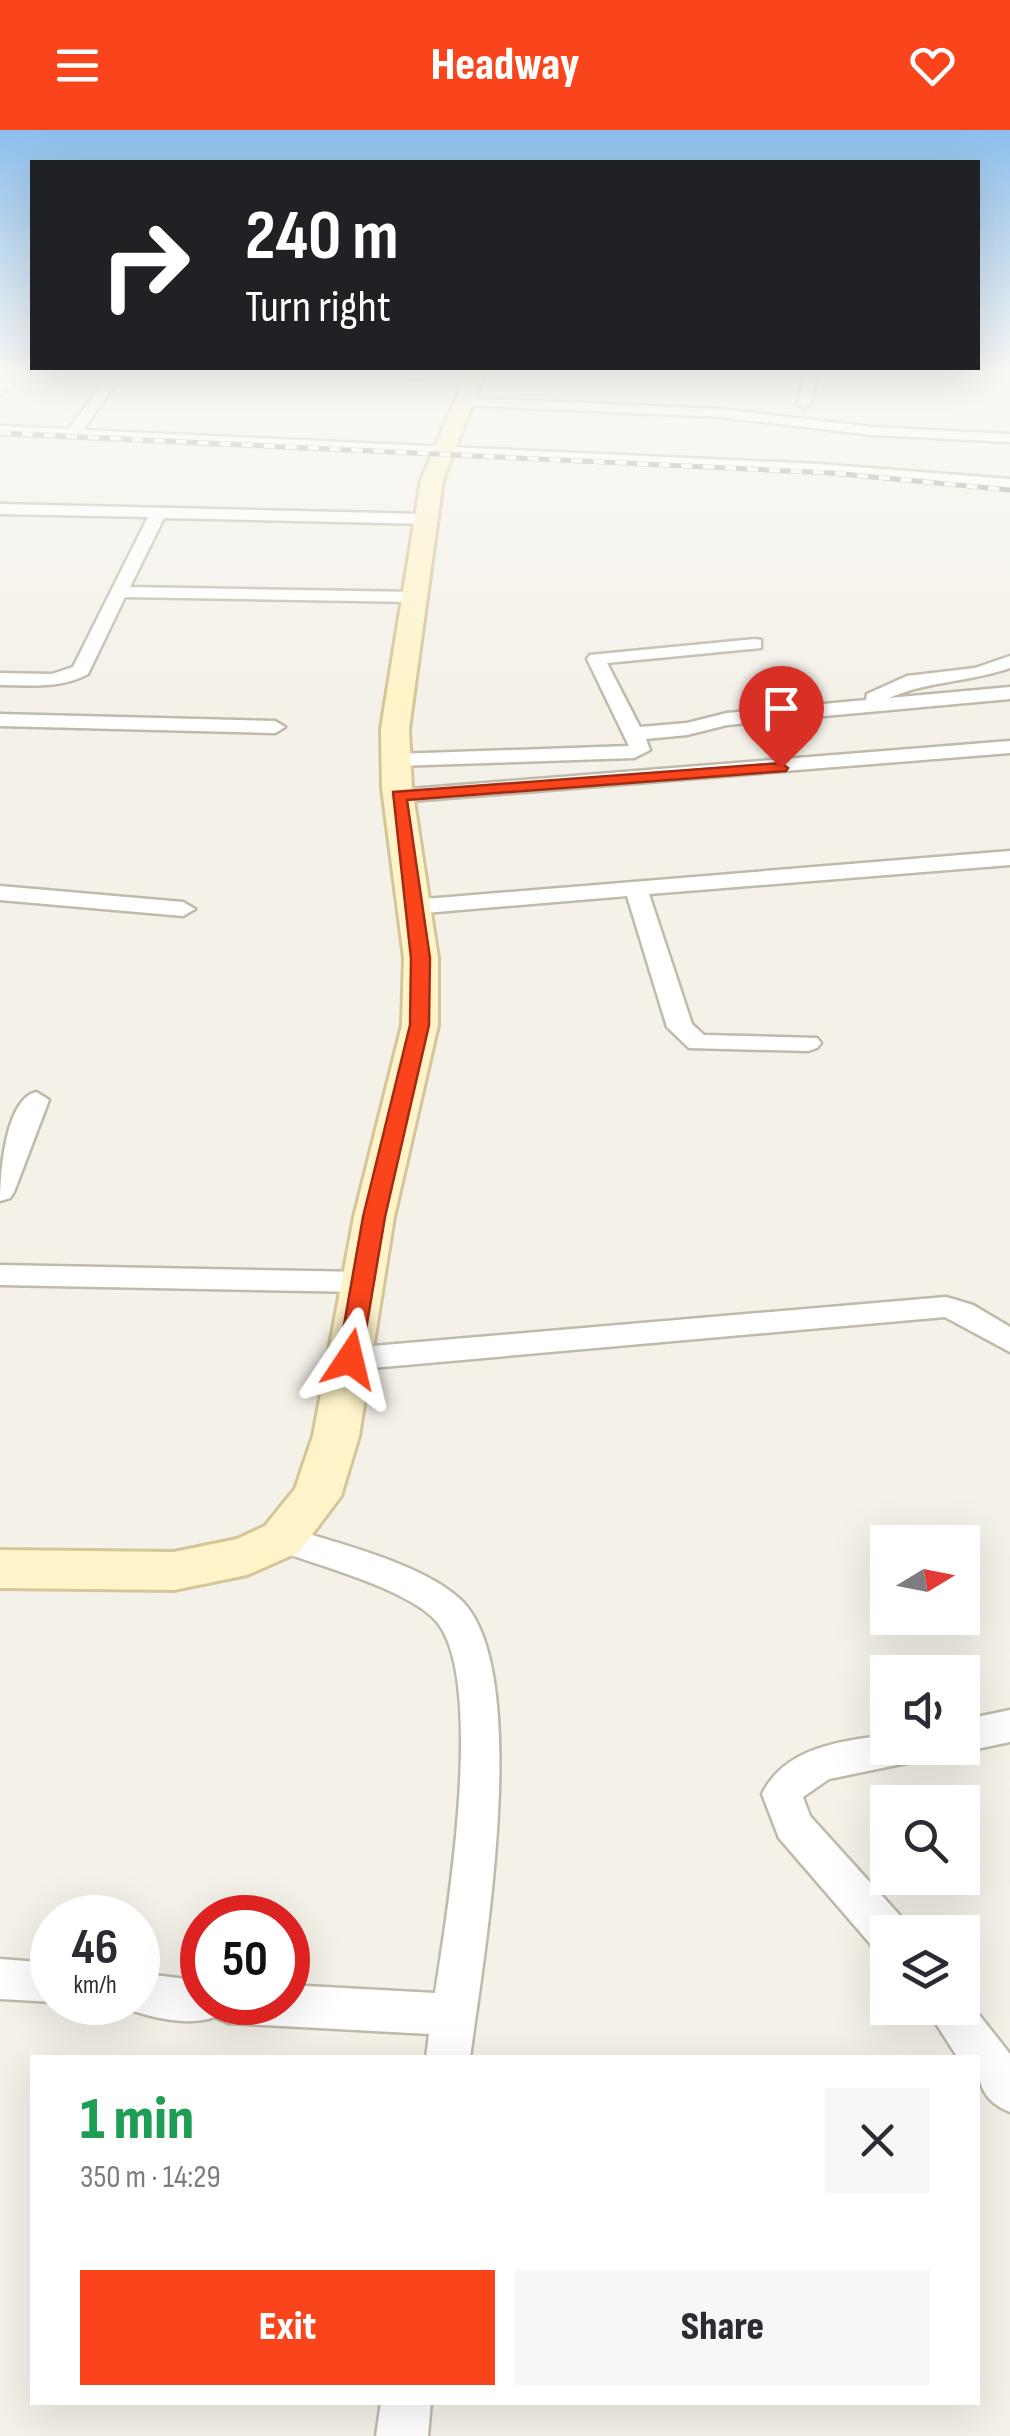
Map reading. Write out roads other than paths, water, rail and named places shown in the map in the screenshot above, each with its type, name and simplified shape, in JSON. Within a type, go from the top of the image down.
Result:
[{"type":"main road","points":[[0,1569],[174,1571],[247,1556],[282,1539],[317,1496],[336,1436],[362,1282],[420,1025],[420,958],[397,778],[395,728],[436,478]]},
{"type":"street","points":[[0,509],[426,519]]},
{"type":"street","points":[[0,679],[70,678],[81,670],[158,513]]},
{"type":"street","points":[[121,592],[414,597]]},
{"type":"street","points":[[397,778],[640,750],[596,659],[755,644]]},
{"type":"street","points":[[844,709],[914,680],[976,672],[1010,662]]},
{"type":"street","points":[[634,734],[687,729],[726,719],[1010,693]]},
{"type":"street","points":[[4,726],[275,728]]},
{"type":"street","points":[[397,778],[1010,748]]},
{"type":"street","points":[[413,907],[1010,858]]},
{"type":"street","points":[[636,890],[680,1027],[687,1038],[710,1045],[808,1044]]},
{"type":"street","points":[[0,892],[182,909]]},
{"type":"street","points":[[0,1192],[36,1100]]},
{"type":"street","points":[[0,1275],[362,1282]]},
{"type":"street","points":[[350,1359],[946,1307],[962,1312],[1010,1342]]},
{"type":"street","points":[[282,1539],[433,1596],[454,1615],[467,1644],[478,1690],[480,1794],[448,2055]]},
{"type":"street","points":[[980,1732],[1010,1726]]},
{"type":"street","points":[[870,1756],[812,1768],[790,1778],[782,1794],[793,1826],[872,1915]]},
{"type":"street","points":[[0,1979],[30,1981]]},
{"type":"street","points":[[310,2007],[453,2015]]},
{"type":"street","points":[[961,2025],[1010,2090]]},
{"type":"street","points":[[402,2436],[406,2405]]},
{"type":"railway","points":[[880,478],[1010,490]]}]
